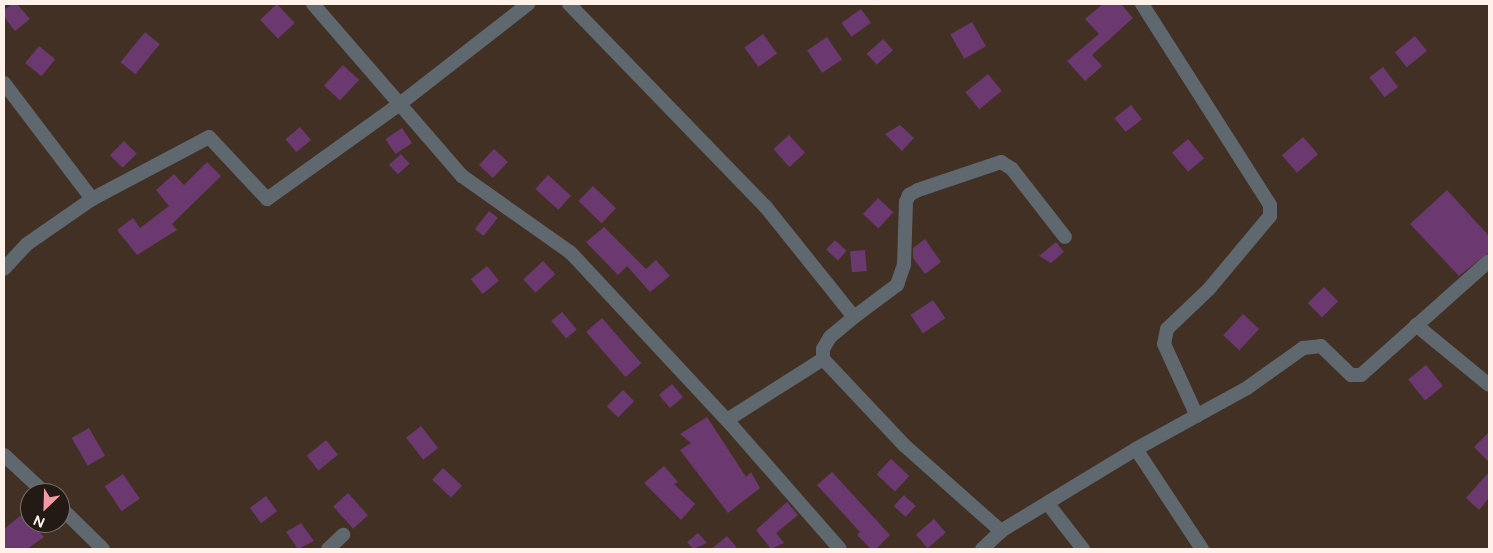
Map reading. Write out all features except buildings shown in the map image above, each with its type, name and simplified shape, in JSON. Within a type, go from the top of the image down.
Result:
[{"type":"street","points":[[313,4],[462,176],[571,253],[727,420],[840,549]]},
{"type":"street","points":[[4,269],[27,244],[92,199],[209,137],[267,198],[401,104],[528,4]]},
{"type":"street","points":[[568,4],[765,206],[854,317]]},
{"type":"street","points":[[1142,4],[1270,204],[1270,216],[1209,289],[1167,329],[1164,344],[1197,416]]},
{"type":"street","points":[[4,84],[92,199]]},
{"type":"street","points":[[1002,531],[904,445],[823,359],[823,348],[830,337],[896,285],[904,265],[906,202],[909,195],[918,190],[1001,162],[1012,169],[1065,237]]},
{"type":"street","points":[[982,549],[1002,531],[1136,449],[1246,388],[1303,348],[1321,346],[1351,374],[1361,375],[1489,261]]},
{"type":"street","points":[[1416,325],[1489,385]]},
{"type":"street","points":[[727,420],[823,359]]},
{"type":"street","points":[[1136,449],[1202,549]]},
{"type":"street","points":[[4,455],[34,483]]},
{"type":"street","points":[[1048,504],[1083,549]]},
{"type":"street","points":[[70,517],[103,549]]},
{"type":"street","points":[[328,549],[343,535]]}]
